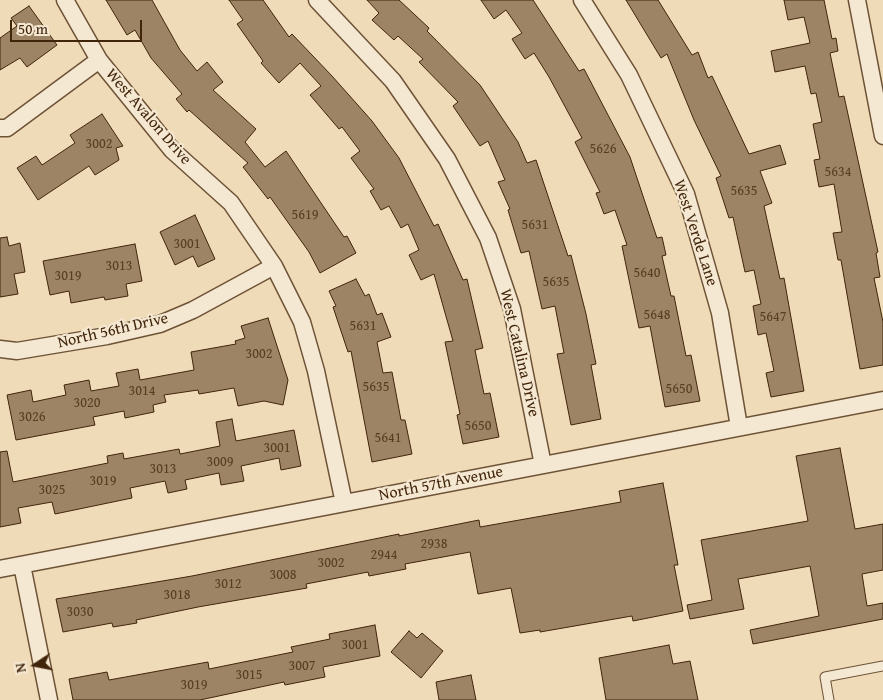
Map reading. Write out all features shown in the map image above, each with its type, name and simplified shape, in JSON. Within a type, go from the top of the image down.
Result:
[{"type":"street","name":"West Avalon Drive","points":[[65,0],[99,60],[172,150],[231,203],[274,266],[302,322],[316,371],[344,503]]},
{"type":"street","name":"West Catalina Drive","points":[[317,0],[393,80],[447,159],[488,238],[512,309],[543,465]]},
{"type":"street","name":"West Verde Lane","points":[[582,0],[629,75],[686,194],[720,313],[739,427]]},
{"type":"street","points":[[857,0],[883,136]]},
{"type":"street","points":[[0,128],[7,128],[99,60]]},
{"type":"street","name":"North 56th Drive","points":[[0,349],[26,349],[107,336],[160,324],[193,310],[274,266]]},
{"type":"street","name":"North 57th Avenue","points":[[0,569],[883,400]]},
{"type":"street","points":[[22,564],[49,700]]},
{"type":"lane","points":[[829,700],[825,677],[883,666]]},
{"type":"building","points":[[106,0],[152,0],[180,50],[197,71],[207,62],[223,82],[213,90],[256,129],[245,142],[265,167],[286,151],[344,237],[347,236],[356,253],[320,273],[309,252],[270,197],[268,199],[243,167],[248,163],[189,110],[187,112],[176,99],[182,94],[151,58],[135,30],[127,35]]},
{"type":"building","points":[[229,0],[263,0],[289,37],[292,34],[332,76],[372,121],[399,158],[434,226],[438,224],[463,280],[467,279],[483,348],[475,350],[484,394],[490,393],[499,437],[463,444],[457,415],[460,414],[445,342],[453,341],[434,274],[421,280],[409,255],[419,250],[408,224],[401,228],[389,206],[381,210],[370,191],[374,189],[351,158],[360,151],[342,127],[339,129],[310,95],[321,86],[300,63],[279,83],[261,63],[263,61],[237,24],[243,20]]},
{"type":"building","points":[[367,0],[399,0],[429,28],[427,31],[480,85],[518,142],[527,163],[536,160],[568,256],[571,255],[586,314],[596,364],[591,365],[601,419],[571,425],[557,354],[564,353],[555,306],[542,309],[529,251],[521,253],[508,210],[510,209],[498,182],[505,180],[488,141],[480,146],[453,106],[458,102],[419,62],[423,59],[398,36],[394,40],[372,20],[379,13]]},
{"type":"building","points":[[481,0],[533,0],[579,71],[584,69],[630,157],[657,238],[662,237],[666,255],[662,256],[671,296],[674,296],[686,356],[691,355],[700,401],[665,407],[650,326],[639,328],[622,246],[627,245],[615,210],[604,214],[596,193],[600,192],[575,142],[582,138],[549,77],[534,53],[525,59],[512,39],[522,33],[506,10],[494,19]]},
{"type":"building","points":[[626,0],[658,0],[692,55],[698,52],[708,78],[712,76],[749,154],[780,145],[786,164],[760,171],[772,203],[764,206],[780,279],[784,278],[804,391],[771,397],[766,373],[774,371],[766,333],[758,335],[753,306],[761,304],[754,270],[745,272],[733,217],[729,218],[716,178],[721,176],[694,120],[667,54],[661,58]]},
{"type":"building","points":[[784,0],[824,0],[832,39],[836,38],[838,51],[830,53],[839,97],[844,96],[878,252],[876,253],[880,277],[874,278],[883,322],[883,365],[860,369],[841,260],[838,260],[833,233],[842,232],[834,184],[819,187],[814,160],[820,159],[813,124],[822,122],[816,93],[811,94],[805,66],[775,72],[771,51],[810,43],[804,17],[788,20]]},
{"type":"building","points":[[29,6],[57,45],[27,67],[20,58],[0,70],[0,38],[17,26],[11,18]]},
{"type":"building","points":[[102,114],[123,146],[116,148],[119,160],[95,175],[89,166],[38,200],[17,168],[36,156],[42,165],[75,143],[70,135]]},
{"type":"building","points":[[195,215],[215,259],[198,267],[193,256],[175,265],[160,232]]},
{"type":"building","points":[[7,237],[9,246],[20,243],[25,272],[14,274],[18,294],[0,297],[0,238]]},
{"type":"building","points":[[135,244],[142,281],[126,284],[128,296],[105,300],[104,297],[71,303],[69,291],[50,295],[43,261]]},
{"type":"building","points":[[356,279],[365,296],[369,294],[377,315],[382,313],[391,337],[377,342],[383,373],[392,372],[401,420],[405,420],[412,454],[372,462],[351,351],[348,352],[333,307],[336,306],[329,291]]},
{"type":"building","points":[[268,318],[288,380],[283,405],[264,401],[238,406],[234,388],[199,394],[198,390],[164,395],[166,402],[153,405],[154,412],[125,418],[124,411],[93,417],[95,425],[16,440],[7,395],[31,390],[33,402],[66,395],[64,385],[89,380],[91,391],[119,386],[116,373],[138,369],[140,380],[194,370],[191,352],[236,344],[235,341],[245,338],[241,326]]},
{"type":"building","points":[[232,419],[236,441],[294,430],[301,466],[281,470],[279,458],[241,466],[244,481],[221,485],[219,473],[185,480],[187,489],[168,493],[165,481],[130,488],[132,498],[55,514],[52,502],[18,508],[21,523],[0,527],[0,452],[7,451],[13,482],[108,463],[107,456],[123,453],[124,459],[179,449],[180,454],[220,446],[216,422]]},
{"type":"building","points":[[840,448],[855,529],[883,524],[883,570],[862,574],[867,606],[883,603],[883,619],[753,644],[750,630],[819,616],[810,566],[738,579],[744,609],[690,619],[687,605],[712,600],[701,540],[808,521],[796,456]]},
{"type":"building","points":[[663,483],[678,565],[674,565],[683,611],[633,621],[632,616],[540,632],[540,630],[520,633],[511,588],[478,594],[470,552],[405,564],[406,569],[369,576],[368,572],[306,584],[307,588],[198,607],[136,620],[137,623],[113,627],[112,623],[63,632],[56,599],[192,576],[399,534],[399,536],[479,520],[480,527],[621,502],[619,491]]},
{"type":"building","points":[[375,625],[380,656],[323,667],[325,677],[285,685],[284,682],[200,700],[73,700],[69,679],[107,672],[109,680],[208,662],[209,669],[293,652],[291,647],[330,639],[329,634]]},
{"type":"building","points":[[409,631],[417,638],[422,633],[443,651],[421,678],[391,652]]},
{"type":"building","points":[[669,645],[673,664],[690,661],[698,700],[606,700],[599,658]]},
{"type":"building","points":[[471,675],[476,700],[439,700],[436,682]]}]
